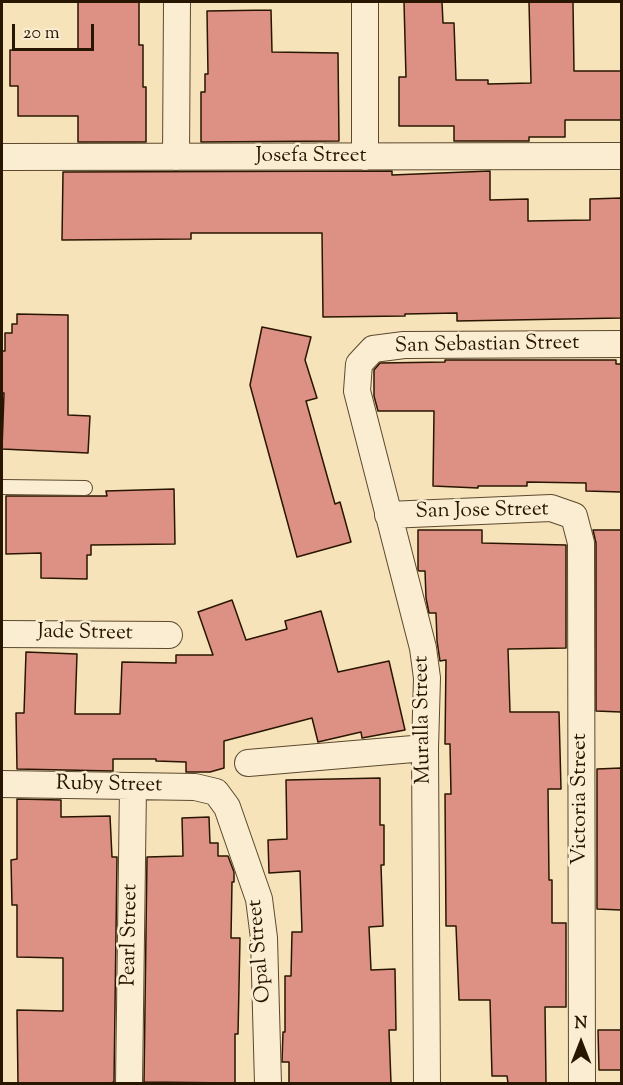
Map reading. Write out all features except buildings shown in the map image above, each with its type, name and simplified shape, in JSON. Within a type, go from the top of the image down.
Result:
[{"type":"street","points":[[176,157],[177,2]]},
{"type":"street","points":[[365,2],[365,157]]},
{"type":"street","name":"Josefa Street","points":[[2,157],[621,156]]},
{"type":"street","name":"San Sebastian Street","points":[[359,364],[373,349],[404,345],[621,344]]},
{"type":"street","name":"Muralla Street","points":[[359,364],[357,391],[423,648],[427,678],[425,748],[427,1083]]},
{"type":"street","name":"San Jose Street","points":[[388,515],[551,508],[574,516]]},
{"type":"street","name":"Victoria Street","points":[[574,516],[581,543],[582,1083]]},
{"type":"street","name":"Jade Street","points":[[2,634],[169,635]]},
{"type":"street","points":[[248,763],[425,748]]},
{"type":"street","name":"Ruby Street","points":[[2,784],[195,787],[216,792]]},
{"type":"street","name":"Pearl Street","points":[[129,1083],[133,786]]},
{"type":"street","name":"Opal Street","points":[[216,792],[227,807],[259,899],[264,938],[268,1083]]},
{"type":"lane","points":[[2,487],[86,488]]}]
